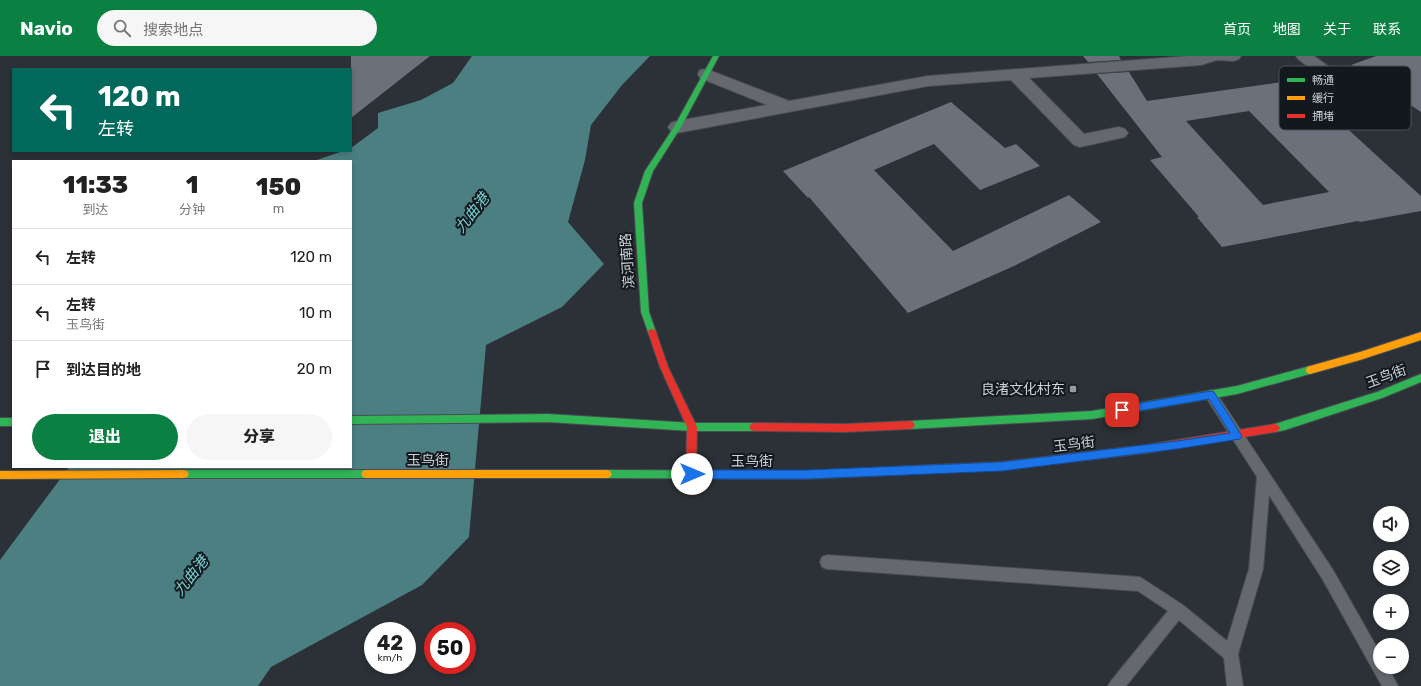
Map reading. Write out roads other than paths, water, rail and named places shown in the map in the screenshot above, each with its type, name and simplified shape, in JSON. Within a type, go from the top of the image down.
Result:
[{"type":"main road","name":"滨河南路","points":[[692,474],[692,427],[664,367],[645,312],[638,203],[649,171],[677,127],[716,56]]},
{"type":"main road","name":"玉鸟街","points":[[352,420],[548,418],[692,427],[845,428],[1092,415],[1237,390],[1360,356],[1421,336]]},
{"type":"main road","name":"玉鸟街","points":[[0,475],[539,473],[806,475],[1002,466],[1177,445],[1237,436],[1285,426],[1421,378]]},
{"type":"main road","points":[[0,422],[12,422]]},
{"type":"street","points":[[677,127],[928,81],[1200,60],[1212,56]]},
{"type":"street","points":[[1221,56],[1233,56]]},
{"type":"street","points":[[1304,56],[1318,66]]},
{"type":"street","points":[[706,74],[788,107]]},
{"type":"street","points":[[1015,74],[1080,141],[1119,133]]},
{"type":"lane","points":[[1211,395],[1328,575],[1390,686]]},
{"type":"lane","points":[[1235,686],[1231,654],[1256,569],[1264,476]]},
{"type":"lane","points":[[827,562],[1140,584],[1178,610],[1231,654]]},
{"type":"lane","points":[[1116,686],[1178,610]]},
{"type":"water","name":"九曲港","points":[[472,56],[650,56],[622,85],[591,125],[585,160],[568,222],[604,264],[562,307],[486,345],[469,537],[422,585],[271,667],[258,686],[0,686],[0,560],[68,468],[352,468],[352,160],[317,160],[340,152],[352,152],[352,147],[378,128],[378,113],[421,100],[453,83]]},
{"type":"place","name":"良渚文化村东","points":[[1073,389]]}]
